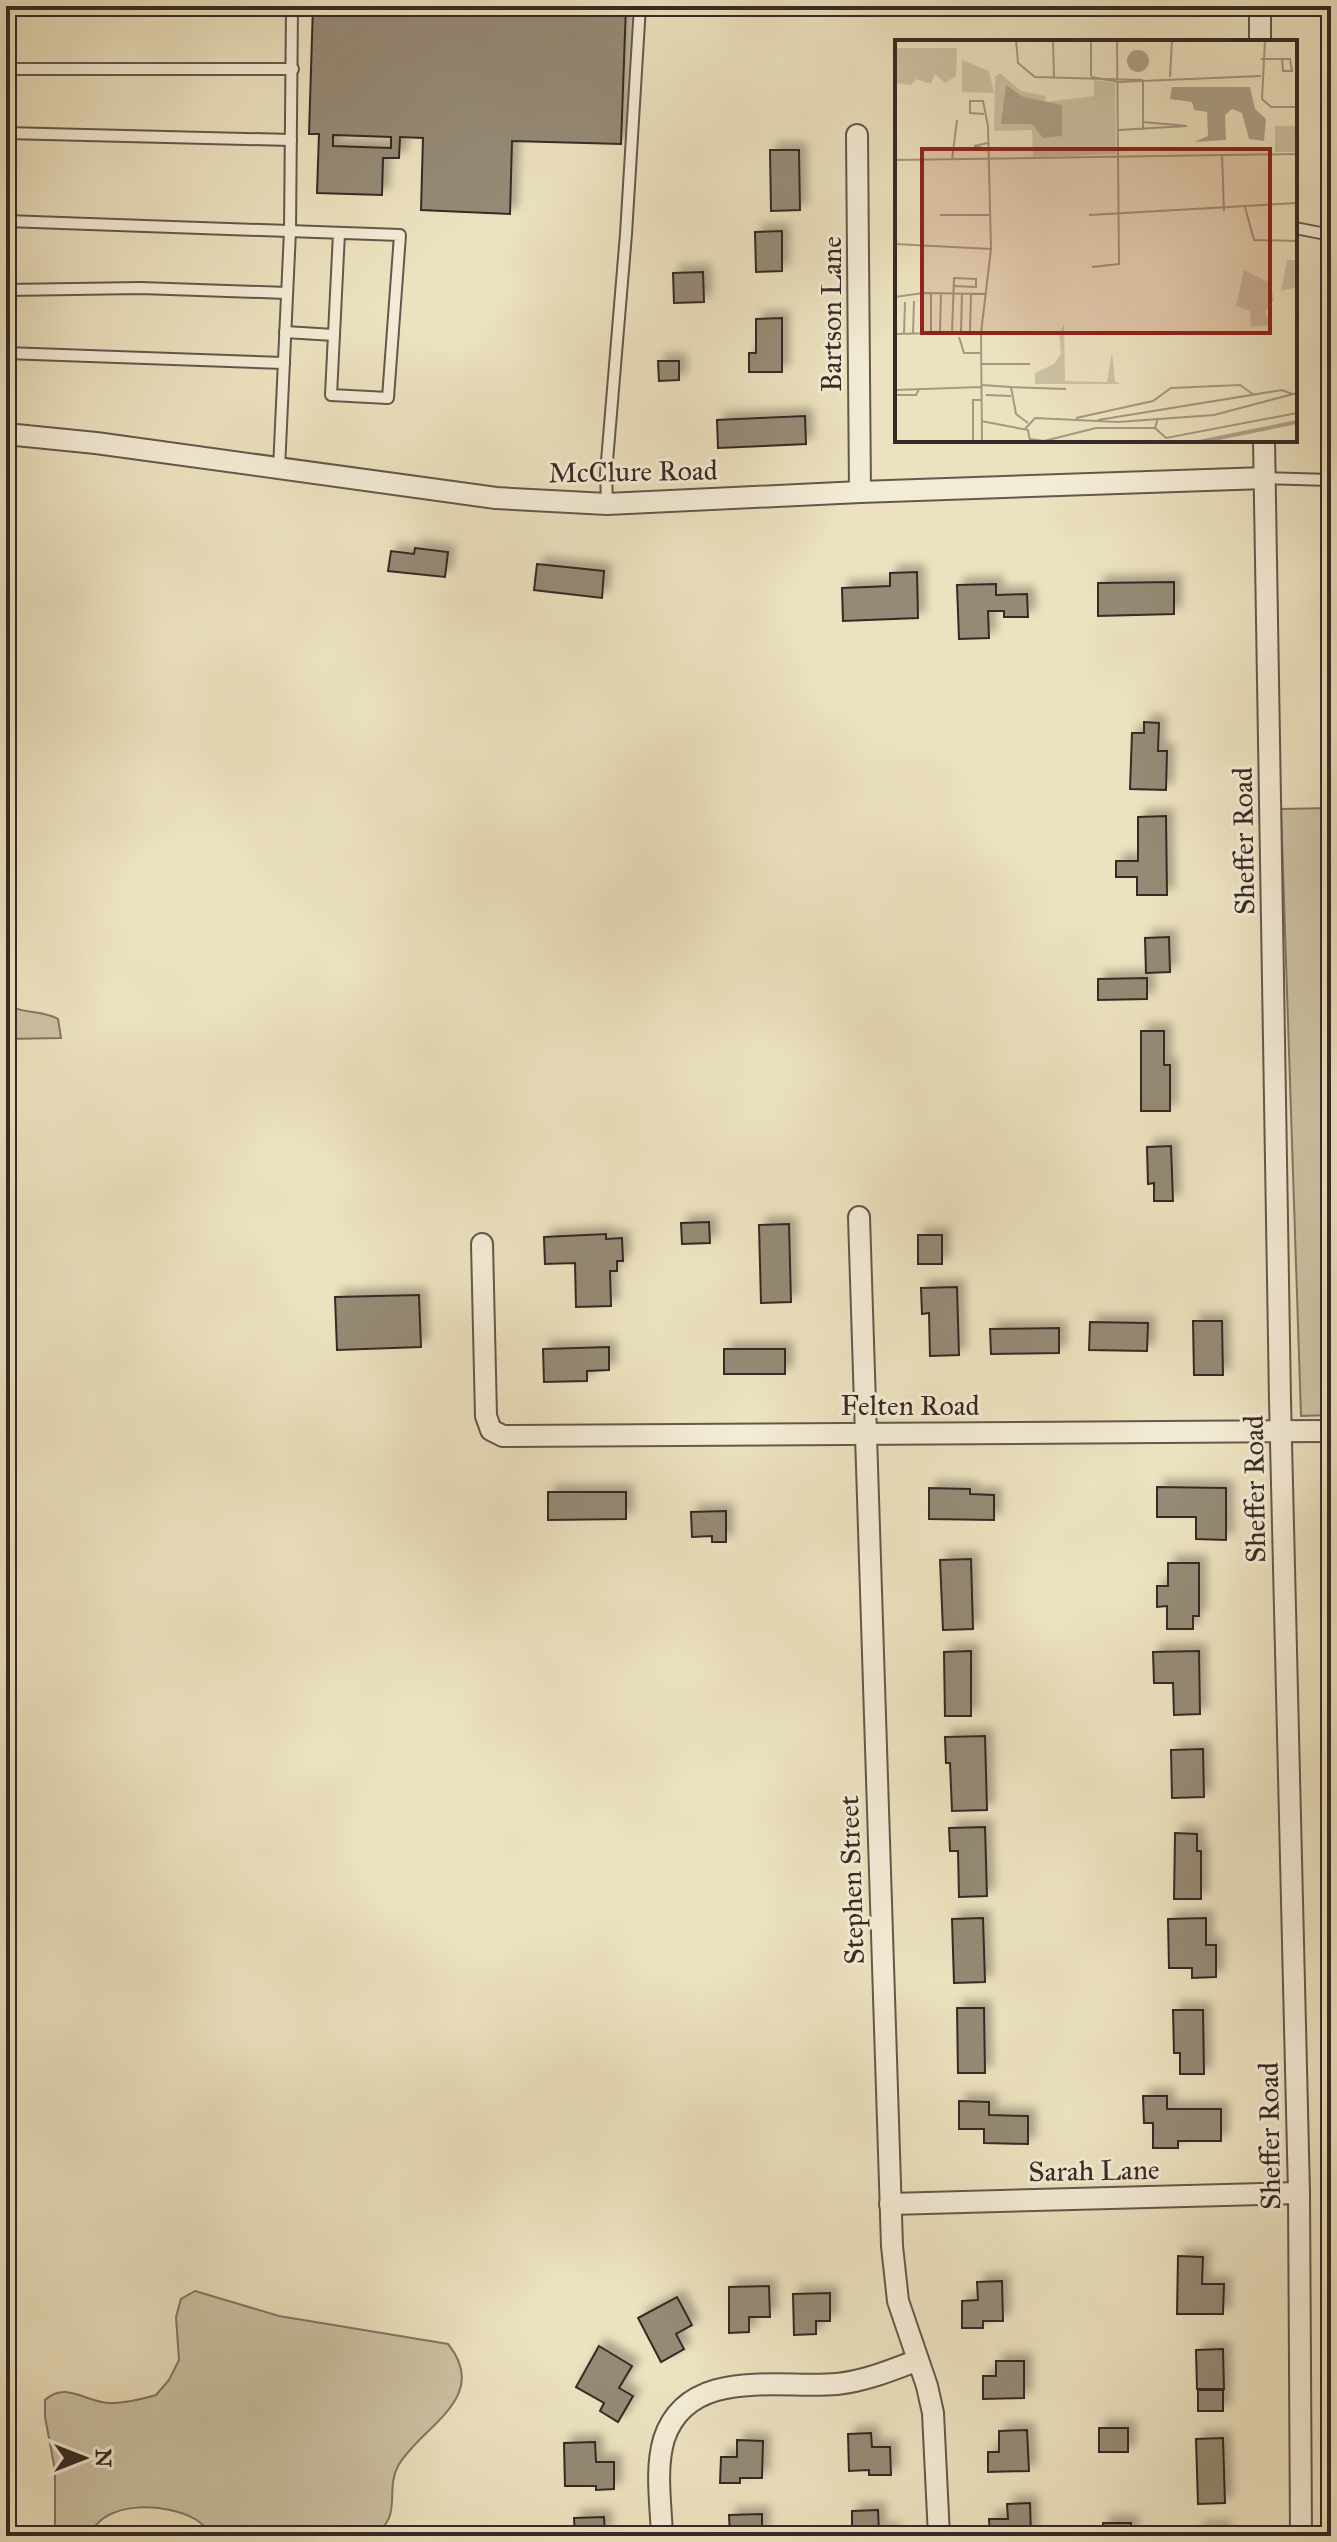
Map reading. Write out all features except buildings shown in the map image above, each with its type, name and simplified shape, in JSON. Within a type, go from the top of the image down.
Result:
[{"type":"street","points":[[1260,6],[1260,40]]},
{"type":"street","name":"Bartson Lane","points":[[857,135],[860,492]]},
{"type":"street","name":"McClure Road","points":[[6,434],[110,445],[496,498],[607,504],[1265,478]]},
{"type":"street","name":"Sheffer Road","points":[[1264,442],[1281,1432],[1299,2193],[1301,2536]]},
{"type":"street","name":"Stephen Street","points":[[859,1217],[890,2204],[898,2301],[933,2413],[939,2536]]},
{"type":"street","name":"Felten Road","points":[[482,1244],[486,1416],[491,1430],[503,1436],[1331,1431]]},
{"type":"street","name":"Sarah Lane","points":[[890,2204],[1299,2193]]},
{"type":"street","points":[[662,2536],[660,2473],[665,2437],[685,2406],[699,2395],[731,2386],[836,2384],[861,2380],[918,2360]]},
{"type":"lane","points":[[6,7],[59,6]]},
{"type":"lane","points":[[211,6],[292,6],[290,231],[279,469]]},
{"type":"lane","points":[[607,504],[606,473],[626,234],[640,6]]},
{"type":"lane","points":[[6,69],[293,69]]},
{"type":"lane","points":[[6,133],[291,140]]},
{"type":"lane","points":[[6,221],[400,235],[388,398],[331,395],[339,233]]},
{"type":"lane","points":[[1297,228],[1331,235]]},
{"type":"lane","points":[[6,290],[141,288],[287,293]]},
{"type":"lane","points":[[285,332],[334,335]]},
{"type":"lane","points":[[6,353],[284,363]]},
{"type":"lane","points":[[1265,478],[1331,480]]},
{"type":"path","points":[[1331,1062],[1322,1085],[1326,1177],[1331,1189]]},
{"type":"path","points":[[1331,1295],[1328,1307],[1331,1326]]},
{"type":"shaded area","points":[[1331,808],[1331,1415],[1301,1416],[1281,809]]},
{"type":"shaded area","points":[[6,1003],[58,1019],[61,1038],[6,1039]]},
{"type":"shaded area","points":[[195,2291],[279,2316],[448,2344],[459,2363],[462,2380],[457,2396],[448,2411],[398,2466],[394,2476],[391,2513],[381,2529],[370,2536],[214,2536],[198,2521],[183,2514],[137,2508],[108,2515],[97,2524],[90,2536],[55,2536],[55,2470],[45,2417],[45,2400],[61,2392],[112,2403],[156,2395],[169,2380],[179,2360],[176,2317],[181,2299]]}]
